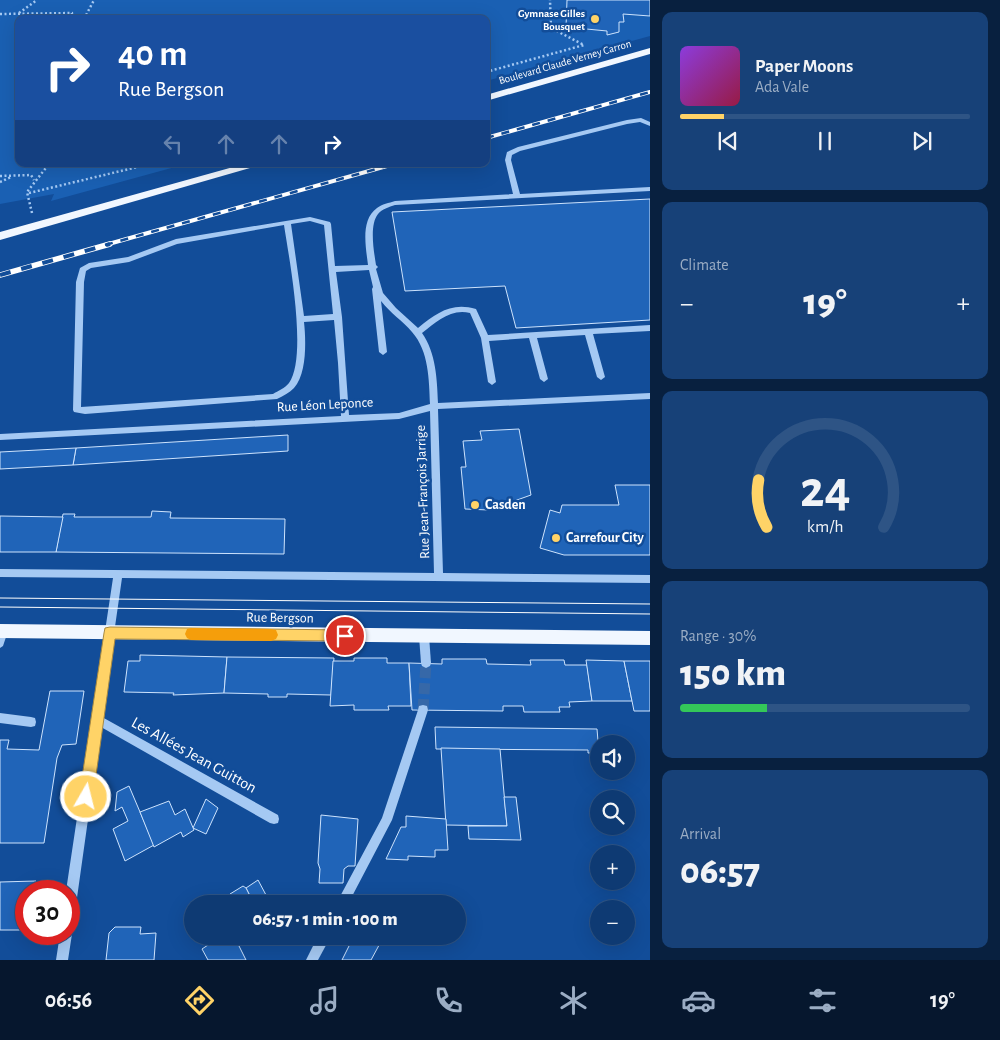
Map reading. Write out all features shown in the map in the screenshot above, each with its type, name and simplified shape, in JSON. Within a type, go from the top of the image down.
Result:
[{"type":"main road","name":"Boulevard Claude Verney Carron","points":[[490,97],[650,51]]},
{"type":"main road","points":[[0,235],[243,167]]},
{"type":"main road","name":"Rue Bergson","points":[[1,635],[110,633],[650,638]]},
{"type":"street","points":[[517,196],[508,160],[509,154],[518,149],[627,122],[641,120],[650,124]]},
{"type":"street","points":[[383,352],[368,228],[373,216],[381,208],[395,203],[650,189]]},
{"type":"street","points":[[287,222],[300,319],[301,363],[293,383],[286,390],[274,397],[93,411],[77,410],[80,282],[82,270],[88,266],[129,259],[176,242],[287,222],[310,219],[327,224],[338,317],[345,417]]},
{"type":"street","points":[[332,269],[374,267]]},
{"type":"street","points":[[376,286],[381,296],[418,332],[452,309],[466,308],[473,311],[485,338],[492,382]]},
{"type":"street","points":[[300,319],[338,317]]},
{"type":"street","points":[[485,338],[650,328]]},
{"type":"street","name":"Rue Jean-François Jarrige","points":[[418,332],[424,341],[429,358],[434,406],[439,578]]},
{"type":"street","points":[[588,332],[601,377]]},
{"type":"street","points":[[532,335],[544,379]]},
{"type":"street","name":"Rue Léon Leponce","points":[[0,437],[345,417],[399,416],[434,406],[650,396]]},
{"type":"street","points":[[0,573],[650,579]]},
{"type":"street","points":[[74,880],[118,574]]},
{"type":"street","points":[[424,636],[426,663]]},
{"type":"street","points":[[347,895],[387,820],[424,710]]},
{"type":"street","points":[[0,718],[31,722]]},
{"type":"street","name":"Les Allées Jean Guitton","points":[[98,720],[274,819]]},
{"type":"street","points":[[62,960],[64,945]]},
{"type":"street","points":[[312,960],[320,945]]},
{"type":"path","points":[[18,14],[37,0]]},
{"type":"path","points":[[86,15],[94,0]]},
{"type":"path","points":[[490,71],[584,45],[551,28],[550,0]]},
{"type":"path","points":[[0,14],[72,15]]},
{"type":"path","points":[[34,226],[29,193],[27,192],[34,180],[46,167]]},
{"type":"path","points":[[29,193],[137,167]]},
{"type":"path","points":[[0,176],[31,175],[34,180]]},
{"type":"path","points":[[0,182],[14,176]]},
{"type":"shaded area","points":[[0,0],[650,0],[650,36],[490,80],[490,15],[15,15],[15,167],[175,167],[51,201],[54,194],[0,204]]},
{"type":"building","name":"Gymnase Gilles Bousquet","points":[[567,0],[650,0],[650,16],[623,14],[624,22],[619,22],[619,32],[607,35],[607,31],[566,27]]},
{"type":"building","points":[[650,199],[650,320],[516,328],[505,286],[405,291],[392,212]]},
{"type":"building","points":[[519,429],[531,495],[489,510],[465,509],[461,467],[466,467],[463,441],[482,440],[480,431]]},
{"type":"building","points":[[288,435],[288,451],[73,465],[76,448]]},
{"type":"building","points":[[76,448],[73,465],[0,469],[0,452]]},
{"type":"building","points":[[615,485],[650,485],[650,555],[564,555],[540,548],[550,510],[560,513],[562,505],[619,505]]},
{"type":"building","points":[[152,511],[171,512],[170,518],[285,519],[284,554],[56,552],[63,514],[75,514],[74,517],[151,517]]},
{"type":"building","points":[[0,516],[63,517],[56,552],[0,552]]},
{"type":"building","points":[[140,655],[227,657],[224,693],[173,695],[174,693],[124,692],[128,661],[140,661]]},
{"type":"building","points":[[227,657],[334,658],[331,695],[287,694],[287,697],[268,697],[268,694],[224,693]]},
{"type":"building","points":[[354,658],[387,658],[387,663],[409,663],[411,706],[388,706],[389,710],[354,710],[354,705],[330,706],[333,661],[354,661]]},
{"type":"building","points":[[442,659],[486,659],[487,664],[531,665],[530,660],[564,660],[565,665],[587,665],[592,701],[569,702],[570,707],[559,707],[560,712],[524,712],[523,706],[503,706],[503,711],[412,710],[409,663],[442,664]]},
{"type":"building","points":[[586,660],[624,661],[632,701],[592,701]]},
{"type":"building","points":[[624,661],[650,661],[650,711],[634,711]]},
{"type":"building","points":[[50,691],[84,691],[76,744],[62,745],[57,758],[44,843],[0,843],[0,740],[9,740],[7,749],[39,750]]},
{"type":"building","points":[[435,727],[597,729],[598,735],[590,735],[590,753],[588,753],[588,750],[436,749]]},
{"type":"building","points":[[441,748],[500,749],[507,826],[446,825]]},
{"type":"building","points":[[129,786],[154,845],[125,861],[113,829],[128,821],[122,807],[115,811],[117,792]]},
{"type":"building","points":[[504,797],[516,797],[521,840],[469,839],[468,826],[507,826]]},
{"type":"building","points":[[206,799],[218,808],[206,834],[193,828]]},
{"type":"building","points":[[169,801],[175,815],[185,809],[194,830],[183,837],[181,832],[154,847],[140,812]]},
{"type":"building","points":[[321,815],[358,819],[355,866],[348,866],[344,869],[343,883],[319,883],[320,869],[318,863]]},
{"type":"building","points":[[406,816],[446,819],[448,850],[435,850],[435,857],[408,856],[408,860],[386,859],[401,827],[406,827]]},
{"type":"building","points":[[258,880],[266,895],[250,895],[246,888]]},
{"type":"building","points":[[0,882],[15,882],[15,930],[0,930]]},
{"type":"building","points":[[243,886],[250,895],[230,895]]},
{"type":"building","points":[[115,927],[141,927],[140,934],[156,933],[154,960],[106,960],[109,933]]},
{"type":"building","points":[[208,945],[238,945],[246,960],[208,960],[202,949]]},
{"type":"building","points":[[350,945],[379,945],[371,960],[342,960]]},
{"type":"tunnel","points":[[423,710],[426,663]]},
{"type":"tram line","points":[[0,598],[650,604]]},
{"type":"tram line","points":[[0,607],[650,614]]},
{"type":"railway","points":[[490,137],[650,92]]},
{"type":"railway","points":[[105,245],[383,167]]},
{"type":"railway","points":[[0,275],[110,244]]},
{"type":"slow traffic","points":[[191,634],[271,635]]},
{"type":"place","name":"Gymnase Gilles Bousquet","points":[[595,19]]},
{"type":"place","name":"Casden","points":[[475,505]]},
{"type":"place","name":"Carrefour City","points":[[556,538]]},
{"type":"route","points":[[86,797],[110,633],[345,636]]}]
